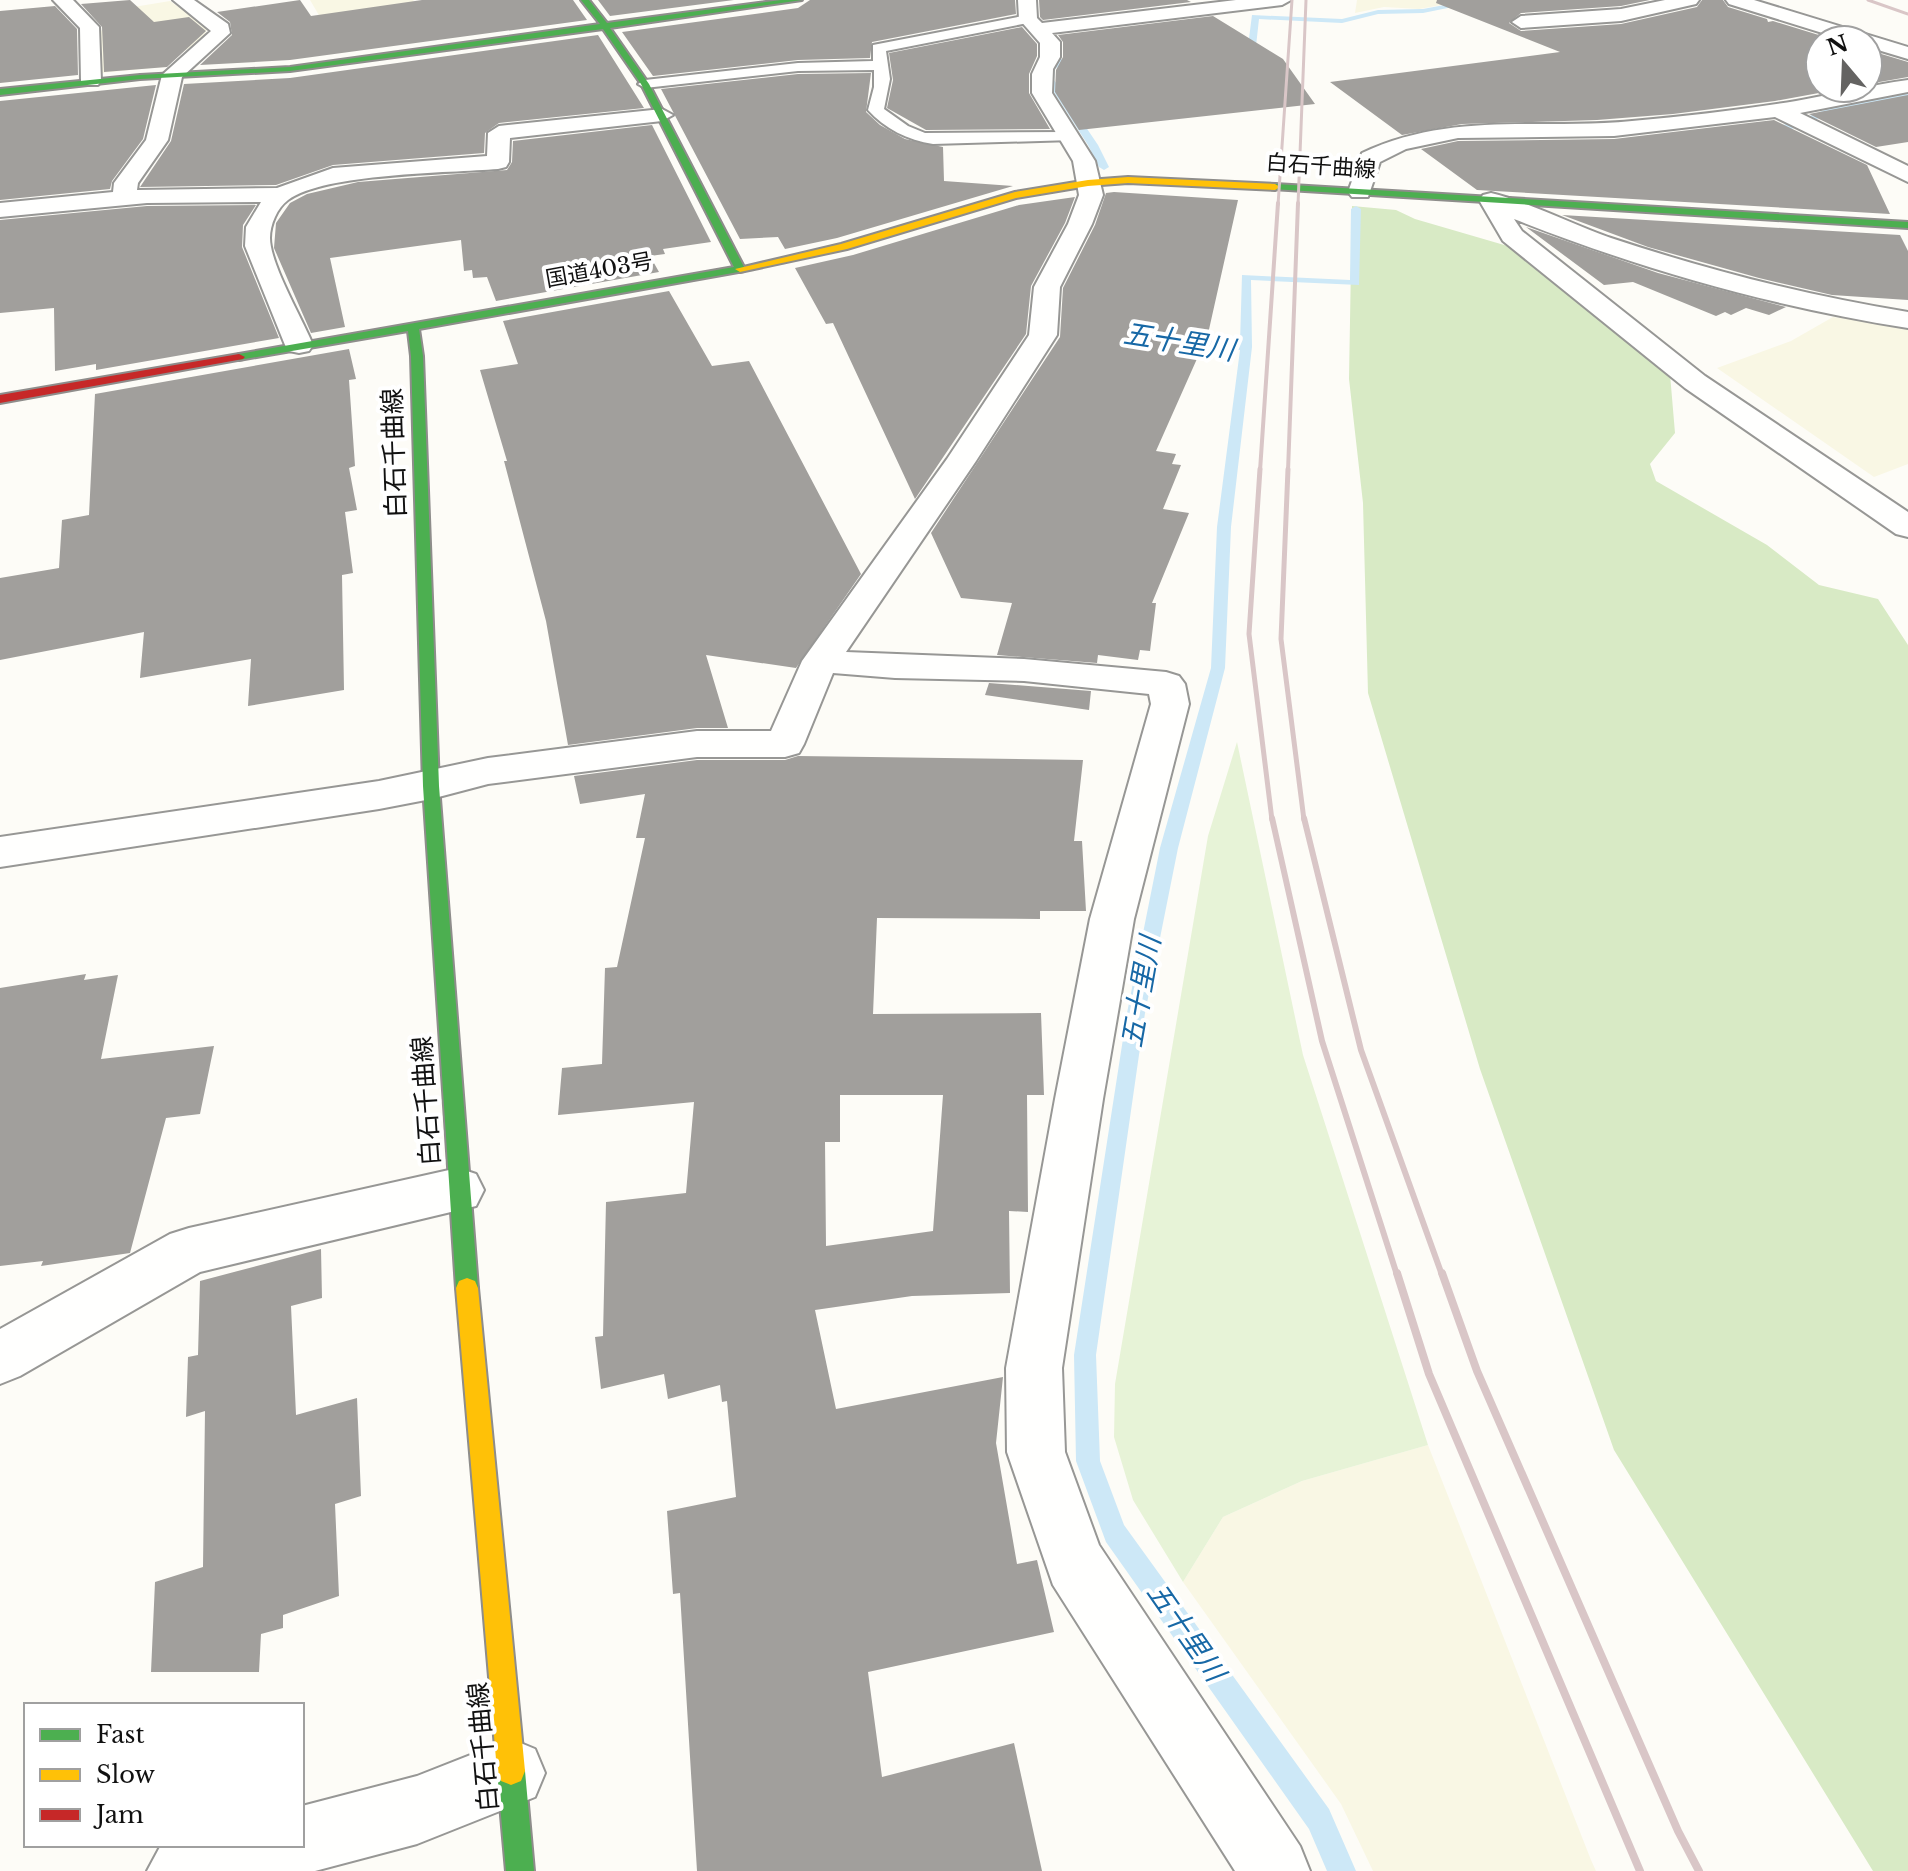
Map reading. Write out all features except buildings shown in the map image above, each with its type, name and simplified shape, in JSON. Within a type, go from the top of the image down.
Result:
[{"type":"main road","points":[[585,0],[639,63],[645,84],[740,269]]},
{"type":"main road","points":[[0,92],[91,81],[290,69],[382,59],[798,0]]},
{"type":"main road","name":"白石千曲線","points":[[740,269],[857,244],[1015,195],[1088,183],[1164,181],[1908,225]]},
{"type":"main road","name":"国道403号","points":[[0,399],[740,269]]},
{"type":"main road","name":"白石千曲線","points":[[413,326],[417,356],[431,786],[458,1190],[520,1871]]},
{"type":"street","points":[[62,0],[90,27],[91,81]]},
{"type":"street","points":[[124,198],[126,183],[157,140],[172,75],[184,61],[212,42],[221,28],[182,0]]},
{"type":"street","points":[[1031,16],[1282,0]]},
{"type":"street","points":[[1521,22],[1621,15],[1690,0]]},
{"type":"street","points":[[1735,0],[1814,24]]},
{"type":"street","points":[[0,852],[431,786],[488,771],[697,744],[785,744],[820,661],[953,474],[1043,335],[1047,287],[1080,224],[1091,195],[1084,161],[1042,93],[1041,81],[1045,62],[1050,57],[1050,42],[1031,16]]},
{"type":"street","points":[[1884,45],[1908,53]]},
{"type":"street","points":[[1360,192],[1370,158],[1384,149],[1447,133],[1611,130],[1795,119],[1865,91],[1908,86]]},
{"type":"street","points":[[0,210],[124,198],[280,195],[333,175],[498,162],[499,133],[662,115]]},
{"type":"street","points":[[1795,119],[1908,175]]},
{"type":"street","points":[[280,195],[267,209],[257,229],[256,249],[299,345]]},
{"type":"street","points":[[1491,200],[1538,221],[1658,261],[1842,311],[1908,320]]},
{"type":"street","points":[[1491,200],[1512,236],[1683,372],[1908,527]]},
{"type":"street","points":[[820,661],[895,667],[1024,670],[1166,684],[1170,704],[1112,919],[1079,1099],[1034,1368],[1036,1452],[1075,1563],[1275,1871]]},
{"type":"street","points":[[0,1358],[189,1251],[458,1190]]},
{"type":"street","points":[[304,1839],[417,1810],[511,1773]]},
{"type":"street","points":[[182,1871],[274,1847]]},
{"type":"lane","points":[[1031,16],[920,42],[878,48],[882,65],[882,97],[876,110],[902,132],[933,139],[1067,137]]},
{"type":"lane","points":[[645,84],[798,67],[882,65]]},
{"type":"shaded area","points":[[310,0],[413,0],[417,6],[330,34]]},
{"type":"shaded area","points":[[1357,0],[1469,0],[1419,9],[1384,7],[1355,13]]},
{"type":"shaded area","points":[[170,1],[204,25],[207,30],[202,39],[161,67],[101,73],[96,50],[98,34],[104,28],[91,14]]},
{"type":"shaded area","points":[[1833,317],[1908,327],[1908,464],[1874,477],[1717,368],[1791,341]]},
{"type":"shaded area","points":[[1428,1445],[1596,1871],[1373,1871],[1341,1804],[1183,1582],[1223,1517],[1302,1481]]},
{"type":"green space","points":[[1352,206],[1396,210],[1415,219],[1511,247],[1670,374],[1675,433],[1650,464],[1656,481],[1767,545],[1819,585],[1878,599],[1908,645],[1908,1871],[1873,1871],[1614,1450],[1480,1069],[1368,693],[1363,503],[1349,379]]},
{"type":"green space","points":[[1237,742],[1303,1055],[1428,1445],[1302,1481],[1223,1517],[1183,1582],[1133,1500],[1114,1437],[1115,1384],[1208,836]]},
{"type":"waterway","name":"五十里川","points":[[1243,60],[1251,55],[1255,17],[1342,21],[1378,12],[1423,11],[1483,0]]},
{"type":"waterway","name":"五十里川","points":[[1082,57],[1059,62],[1051,68],[1050,80],[1104,167]]},
{"type":"waterway","points":[[1765,129],[1795,125],[1834,109],[1908,95]]},
{"type":"waterway","points":[[1246,347],[1246,277],[1355,283],[1356,209]]},
{"type":"waterway","name":"五十里川","points":[[1179,340],[1246,347]]},
{"type":"waterway","name":"五十里川","points":[[1246,347],[1224,527],[1218,668],[1169,848],[1136,1013],[1085,1355],[1088,1461],[1115,1533],[1319,1819],[1342,1871]]},
{"type":"railway","points":[[1278,205],[1292,0]]},
{"type":"railway","points":[[1298,205],[1306,0]]},
{"type":"railway","points":[[1868,0],[1908,14]]},
{"type":"railway","points":[[1260,471],[1278,203]]},
{"type":"railway","points":[[1288,471],[1298,203]]},
{"type":"railway","points":[[1260,469],[1249,634],[1272,820]]},
{"type":"railway","points":[[1288,469],[1281,639],[1304,820]]},
{"type":"railway","points":[[1272,818],[1322,1041],[1397,1275]]},
{"type":"railway","points":[[1304,818],[1361,1050],[1442,1275]]},
{"type":"railway","points":[[1397,1273],[1429,1374],[1640,1871]]},
{"type":"railway","points":[[1442,1273],[1477,1371],[1678,1831],[1699,1871]]},
{"type":"traffic: fast","points":[[0,92],[140,77],[290,69],[605,26],[585,0]]},
{"type":"traffic: fast","points":[[605,26],[798,0]]},
{"type":"traffic: fast","points":[[239,357],[740,269],[645,84],[605,26]]},
{"type":"traffic: fast","points":[[1275,187],[1908,225]]},
{"type":"traffic: fast","points":[[413,326],[417,356],[431,786],[467,1288]]},
{"type":"traffic: fast","points":[[511,1771],[520,1871]]},
{"type":"traffic: slow","points":[[740,269],[843,247],[1015,195],[1088,183],[1128,180],[1275,187]]},
{"type":"traffic: slow","points":[[467,1288],[511,1771]]},
{"type":"traffic: jam","points":[[0,399],[239,357]]}]
